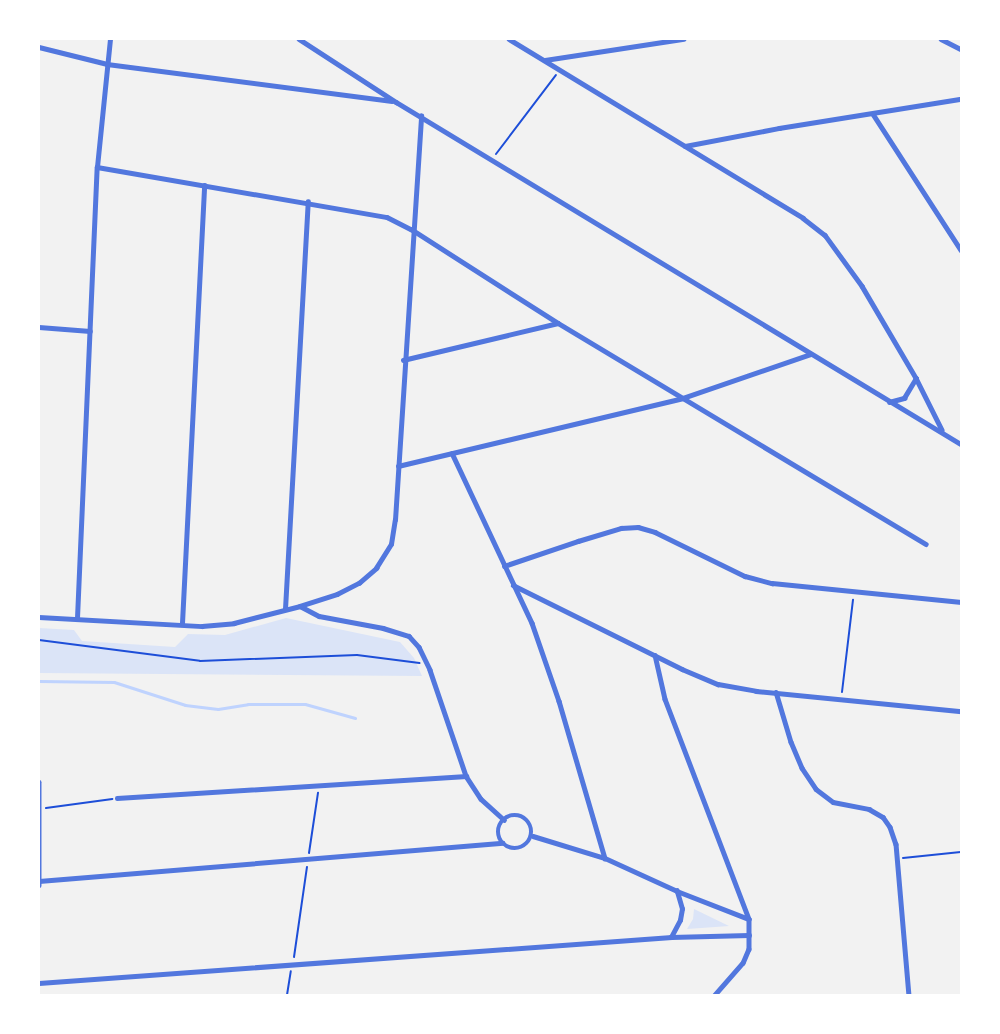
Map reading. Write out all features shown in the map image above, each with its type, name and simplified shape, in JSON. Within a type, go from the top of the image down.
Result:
[{"type":"street","points":[[76,618],[97,167],[110,39]]},
{"type":"street","points":[[299,39],[396,102],[961,444]]},
{"type":"street","points":[[509,39],[803,218],[825,235],[862,286],[916,378],[942,431]]},
{"type":"street","points":[[545,60],[683,39]]},
{"type":"street","points":[[941,39],[961,49]]},
{"type":"street","points":[[39,48],[106,64],[396,102]]},
{"type":"street","points":[[686,146],[749,133],[961,99]]},
{"type":"street","points":[[873,114],[961,250]]},
{"type":"street","points":[[39,617],[182,623],[202,626],[234,622],[300,606],[358,583],[376,568],[391,544],[398,466],[411,229],[421,116]]},
{"type":"street","points":[[97,167],[308,202],[387,218],[411,229],[558,322],[926,544]]},
{"type":"street","points":[[182,623],[204,186]]},
{"type":"street","points":[[285,609],[308,202]]},
{"type":"street","points":[[403,360],[558,322]]},
{"type":"street","points":[[39,327],[90,331]]},
{"type":"street","points":[[398,466],[683,398],[811,354]]},
{"type":"street","points":[[889,402],[904,398],[916,378]]},
{"type":"street","points":[[452,453],[531,623],[559,701],[605,858]]},
{"type":"street","points":[[504,566],[589,537],[621,528],[638,527],[655,532],[745,576],[772,583],[961,602]]},
{"type":"street","points":[[513,585],[655,656],[718,684],[776,693],[961,711]]},
{"type":"street","points":[[300,606],[319,616],[383,628],[409,636],[419,647],[428,664],[466,776],[481,799],[504,820]]},
{"type":"street","points":[[655,656],[665,699],[749,919],[749,949],[743,963],[715,995]]},
{"type":"street","points":[[776,693],[795,751],[816,789],[833,802],[869,809],[883,817],[890,827],[897,858],[909,995]]},
{"type":"street","points":[[117,798],[466,776]]},
{"type":"street","points":[[39,782],[39,883],[502,843],[517,850],[527,845],[532,836],[531,825],[524,817],[513,815],[504,820],[498,829],[502,843]]},
{"type":"street","points":[[532,836],[605,858],[677,891],[749,919]]},
{"type":"street","points":[[671,937],[680,920],[682,909],[677,891]]},
{"type":"street","points":[[39,988],[39,981],[292,966],[671,937],[749,935]]},
{"type":"path","points":[[492,159],[560,69]]},
{"type":"path","points":[[841,698],[854,592]]},
{"type":"path","points":[[39,640],[200,661],[357,655],[428,664]]},
{"type":"path","points":[[287,995],[319,787]]},
{"type":"path","points":[[40,809],[117,798]]},
{"type":"path","points":[[897,858],[961,852]]},
{"type":"shaded area","points":[[286,618],[400,642],[414,658],[422,676],[39,673],[39,628],[74,630],[82,641],[175,647],[188,634],[225,635]]},
{"type":"shaded area","points":[[694,909],[729,926],[687,929],[693,919]]},
{"type":"waterway","points":[[39,681],[114,682],[185,705],[218,709],[248,704],[305,704],[355,718]]}]
